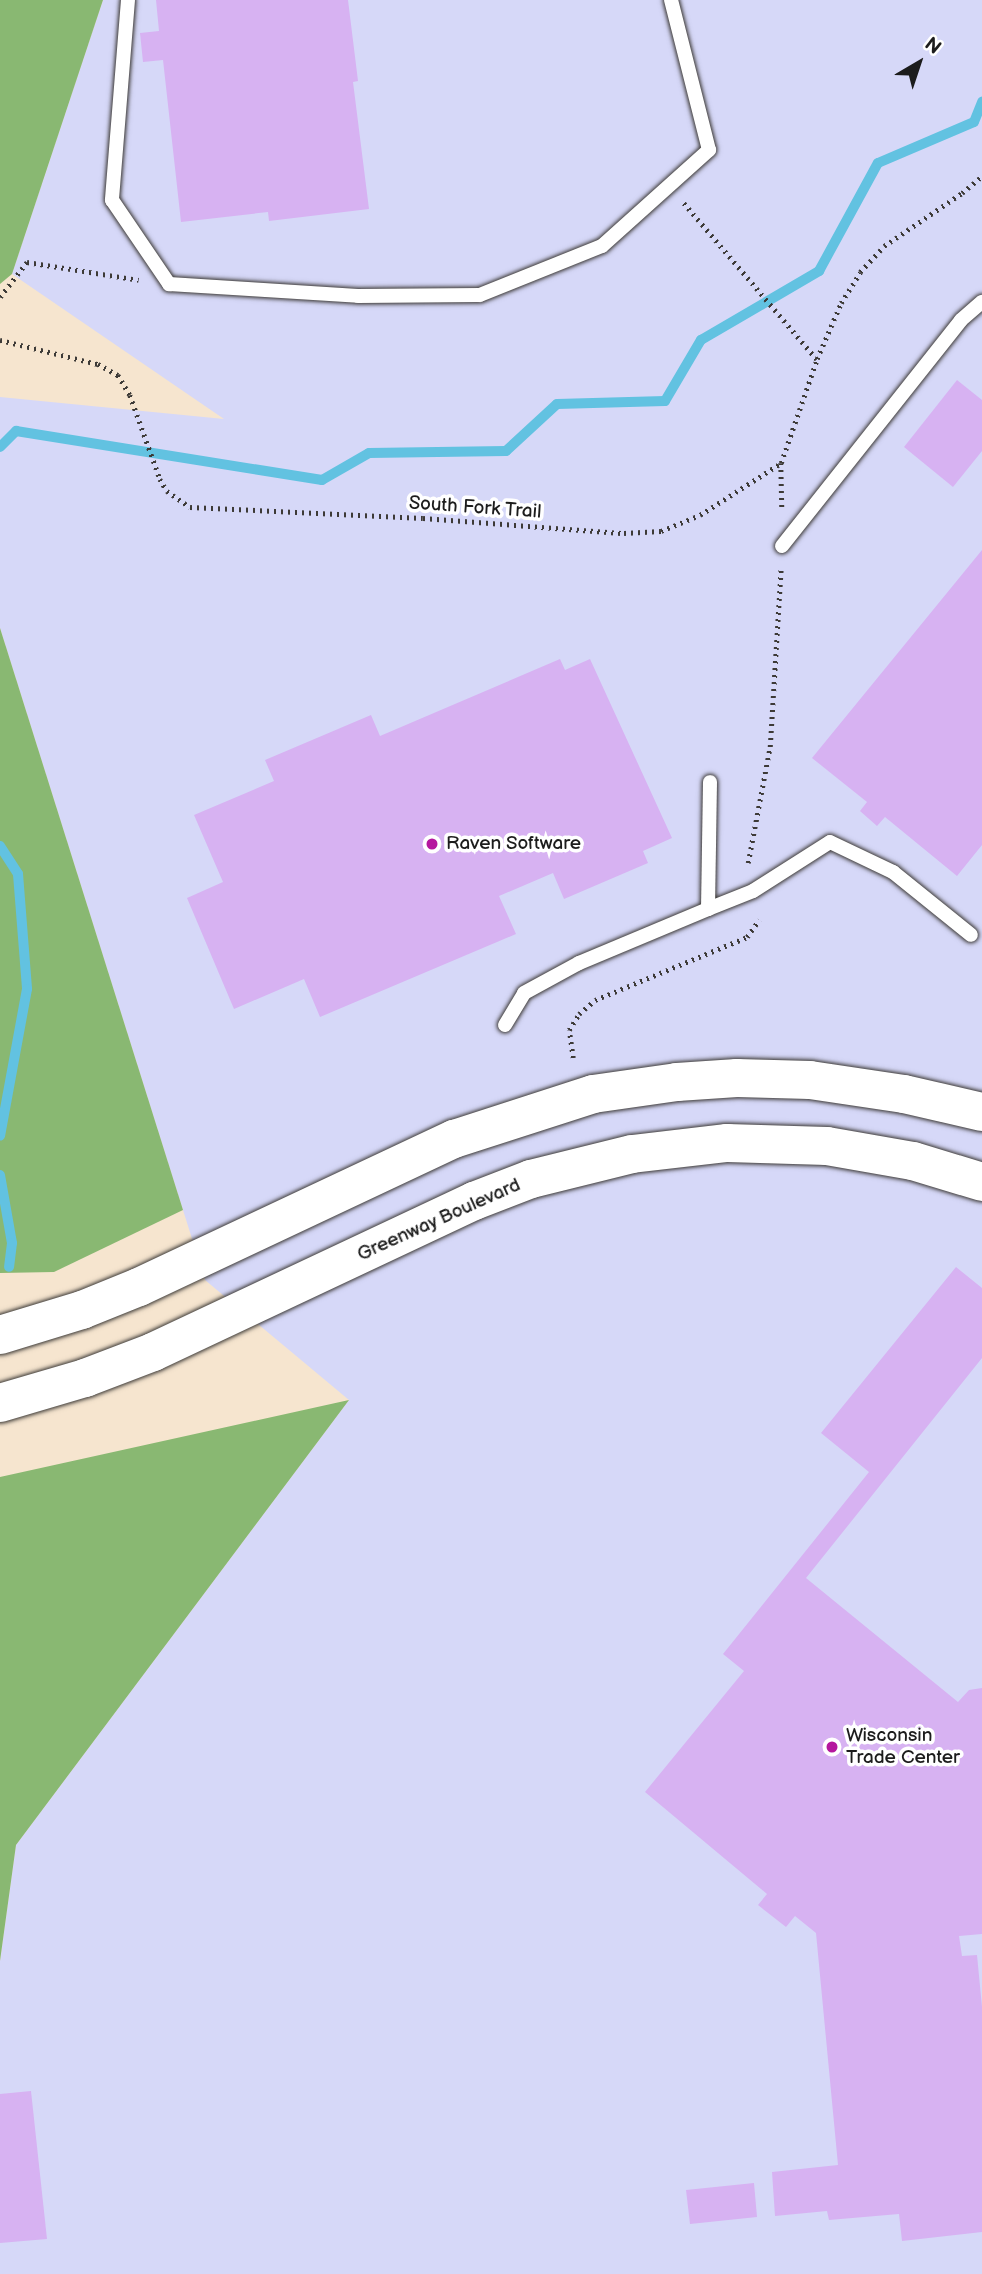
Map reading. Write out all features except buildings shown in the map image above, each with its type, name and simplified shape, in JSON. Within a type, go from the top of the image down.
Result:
[{"type":"street","points":[[0,1335],[82,1310],[139,1287],[454,1139],[593,1094],[677,1082],[737,1078],[810,1080],[904,1094],[982,1112]]},
{"type":"street","name":"Greenway Boulevard","points":[[0,1403],[85,1378],[153,1352],[474,1201],[531,1179],[632,1154],[727,1143],[827,1146],[914,1161],[982,1182]]},
{"type":"lane","points":[[128,0],[112,200],[169,284],[358,296],[480,295],[602,246],[709,150],[671,0]]},
{"type":"lane","points":[[782,546],[961,320],[982,302]]},
{"type":"lane","points":[[708,909],[710,782]]},
{"type":"lane","points":[[505,1025],[524,993],[579,963],[753,891],[830,842],[893,872],[971,935]]},
{"type":"path","points":[[748,863],[770,747],[782,546],[781,463],[817,359],[841,303],[860,272],[884,246],[962,193],[982,176]]},
{"type":"path","points":[[698,220],[817,359]]},
{"type":"path","points":[[0,297],[27,262],[169,284]]},
{"type":"path","name":"South Fork Trail","points":[[0,340],[98,364],[118,375],[130,396],[160,479],[167,491],[190,508],[423,518],[624,533],[661,531],[700,515],[781,463]]},
{"type":"path","points":[[573,1058],[569,1030],[579,1014],[595,1000],[747,937],[759,920]]},
{"type":"shaded area","points":[[103,0],[982,0],[982,2274],[0,2274],[0,1961],[16,1845],[349,1400],[205,1280],[0,628],[0,397],[224,419],[12,274]]},
{"type":"green space","points":[[0,0],[103,0],[12,274],[0,284]]},
{"type":"green space","points":[[0,628],[183,1210],[54,1272],[0,1273]]},
{"type":"green space","points":[[349,1400],[16,1845],[0,1961],[0,1477]]},
{"type":"waterway","points":[[0,447],[16,431],[322,480],[369,453],[506,451],[557,404],[665,401],[701,340],[819,271],[878,163],[974,122],[982,102]]},
{"type":"waterway","points":[[0,846],[18,874],[27,989],[0,1136]]},
{"type":"waterway","points":[[0,1175],[12,1243],[9,1267]]},
{"type":"place","name":"Raven Software","points":[[432,844]]},
{"type":"place","name":"Wisconsin Trade Center","points":[[832,1747]]}]
